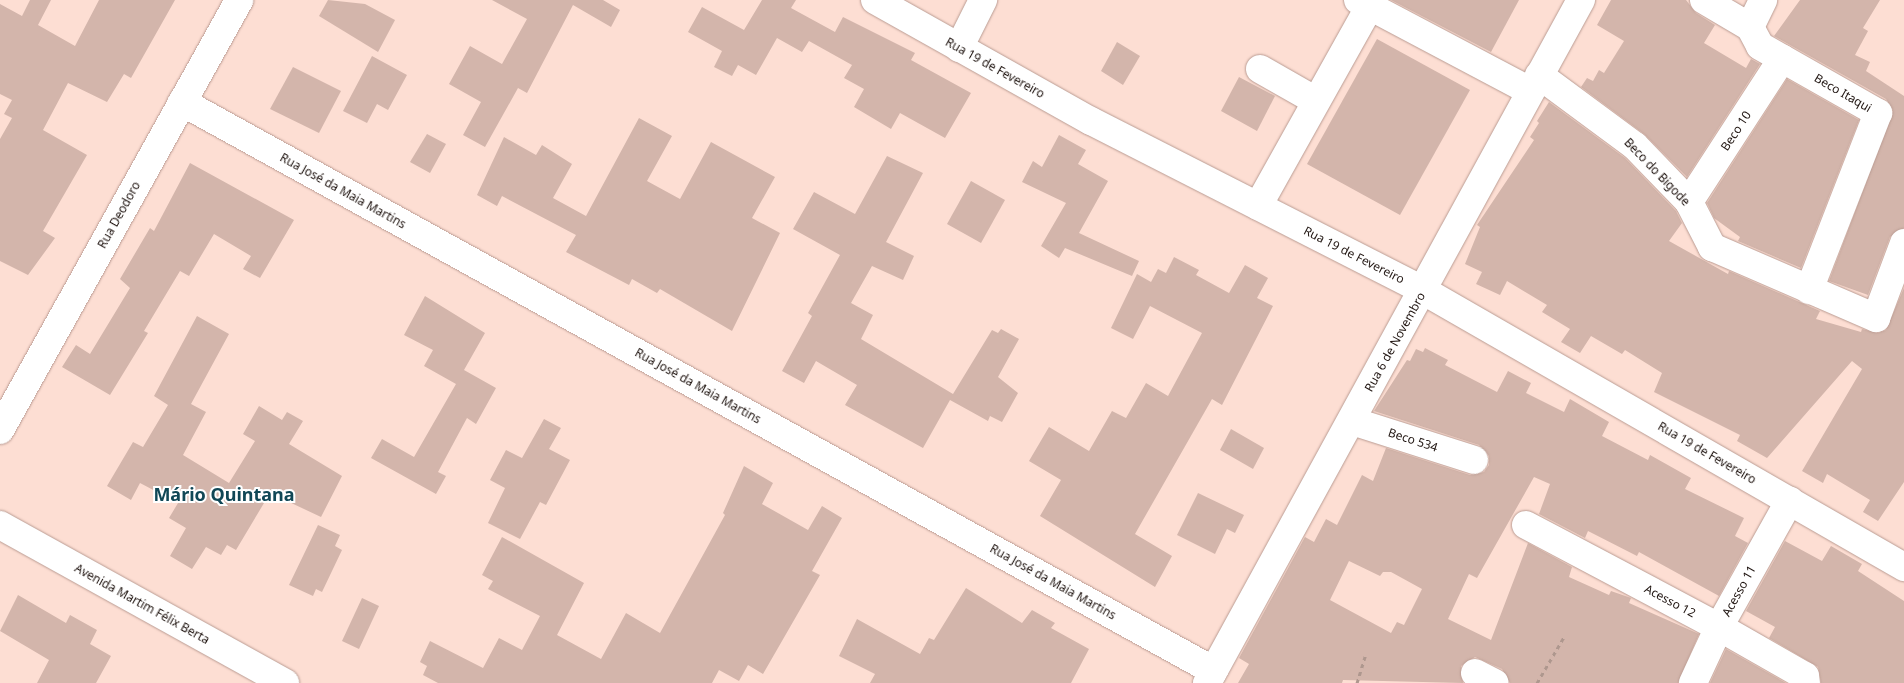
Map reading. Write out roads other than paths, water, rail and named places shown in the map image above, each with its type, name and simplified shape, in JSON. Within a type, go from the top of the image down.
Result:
[{"type":"street","name":"Rua Deodoro","points":[[0,430],[239,0]]},
{"type":"street","name":"Rua 19 de Fevereiro","points":[[875,0],[1091,121],[1424,291],[1904,567]]},
{"type":"street","points":[[959,48],[983,0]]},
{"type":"street","name":"Rua 6 de Novembro","points":[[1211,677],[1424,291],[1581,0]]},
{"type":"street","name":"Beco Itaqui","points":[[1704,0],[1750,27],[1760,46],[1878,113],[1809,290]]},
{"type":"street","points":[[1750,27],[1763,0]]},
{"type":"street","points":[[1258,206],[1316,101],[1367,2]]},
{"type":"street","name":"Beco do Bigode","points":[[1367,2],[1535,83],[1635,146],[1689,202],[1712,247],[1876,318],[1904,243]]},
{"type":"street","name":"Beco 10","points":[[1689,202],[1782,59]]},
{"type":"street","points":[[1260,69],[1316,101]]},
{"type":"street","name":"Rua José da Maia Martins","points":[[182,102],[1211,677]]},
{"type":"street","name":"Beco 534","points":[[1352,421],[1474,460]]},
{"type":"street","name":"Acesso 11","points":[[1693,683],[1719,627],[1790,500]]},
{"type":"street","name":"Avenida Martim Félix Berta","points":[[0,525],[285,683]]},
{"type":"street","name":"Acesso 12","points":[[1526,525],[1719,627],[1806,676],[1806,683]]},
{"type":"district","name":"Mário Quintana","points":[[224,494]]}]
